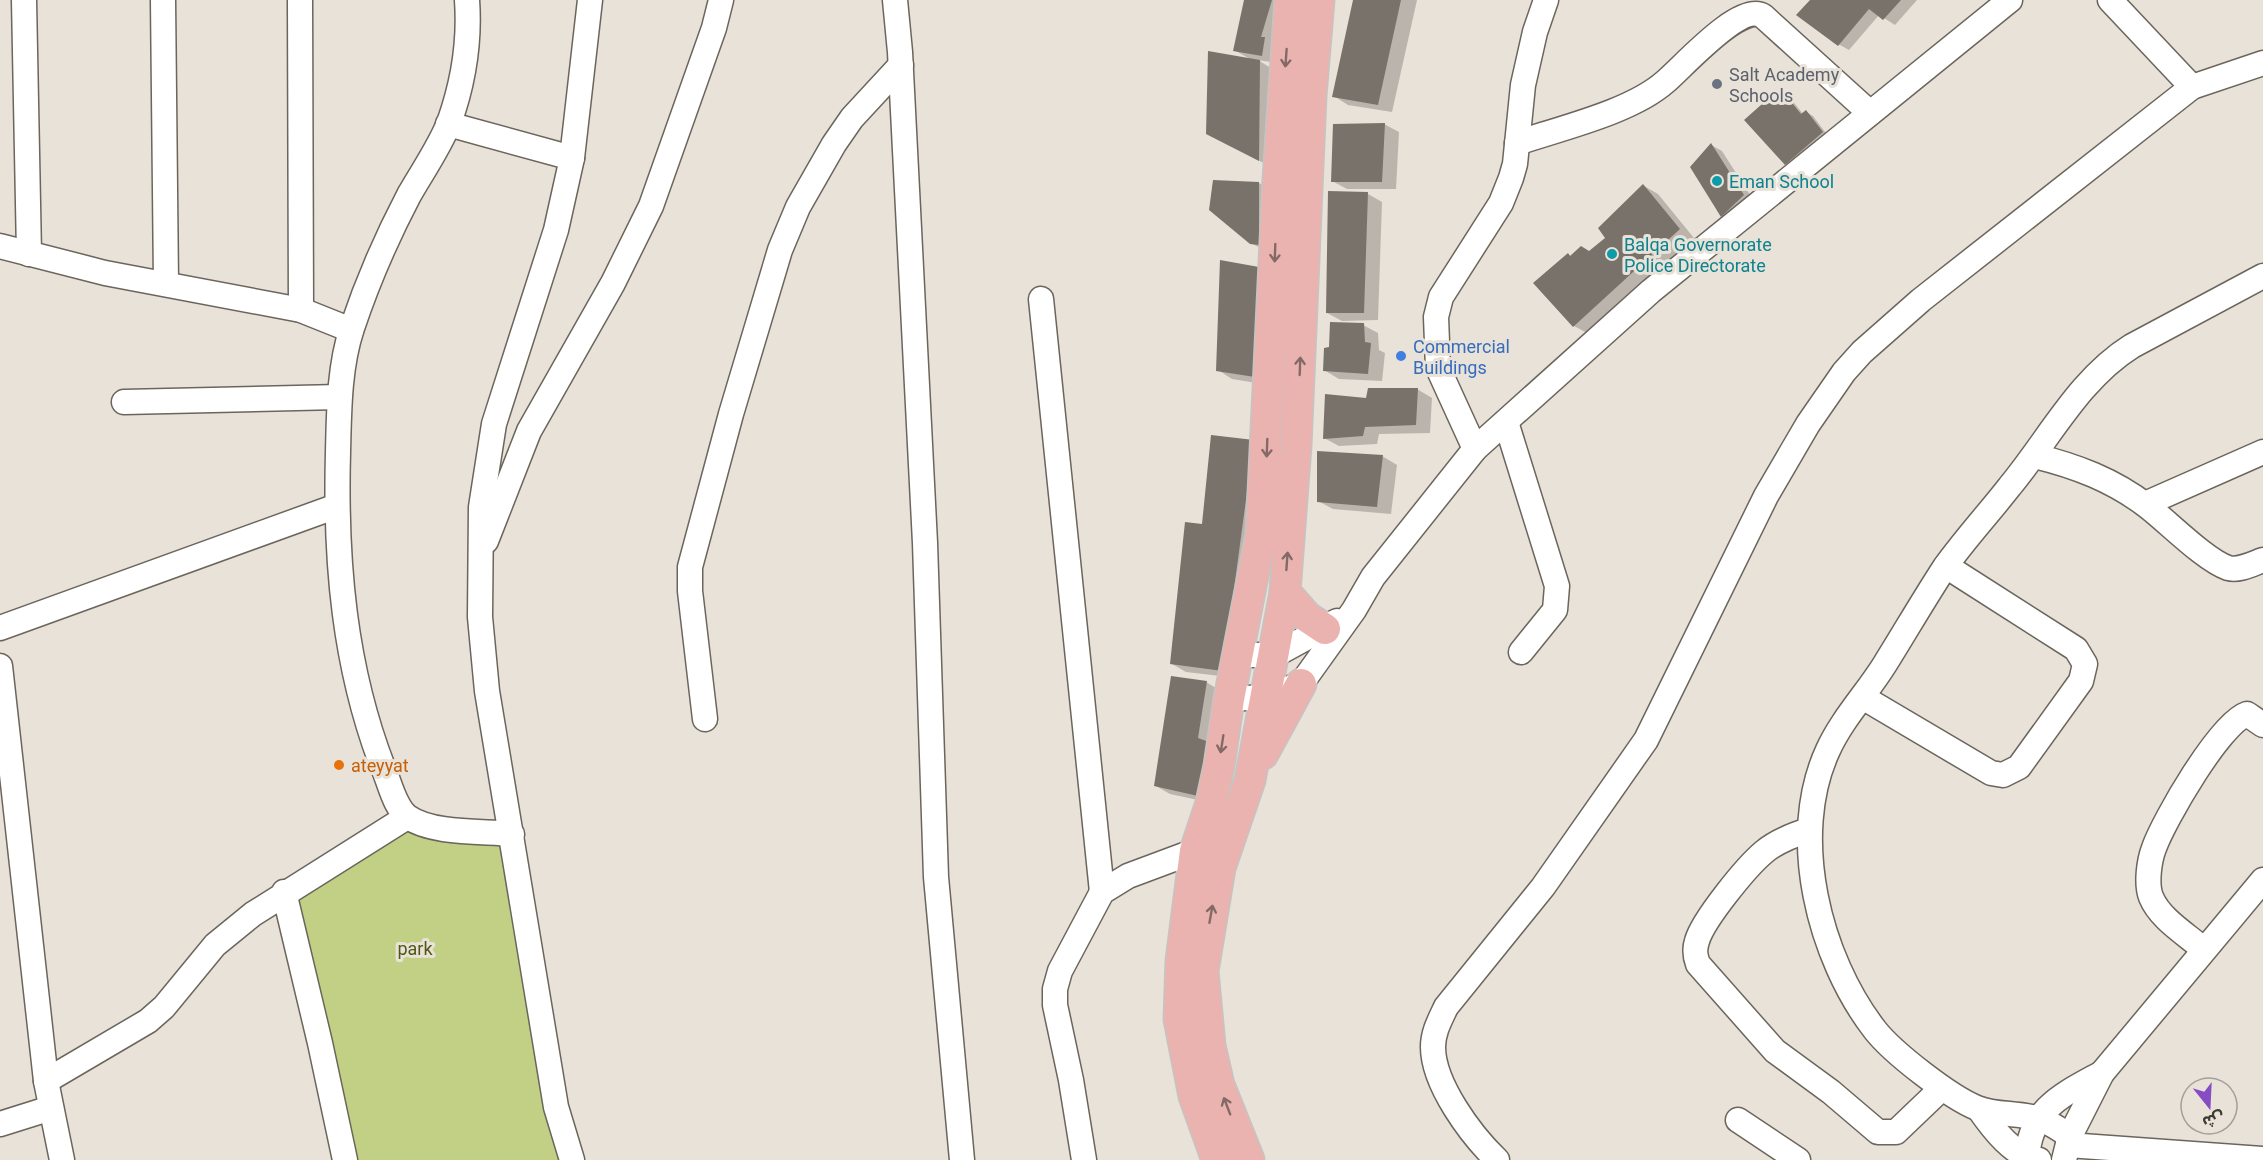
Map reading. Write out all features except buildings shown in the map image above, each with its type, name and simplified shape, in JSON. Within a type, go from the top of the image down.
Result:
[{"type":"main road","points":[[1217,1160],[1194,1096],[1179,1019],[1184,923],[1195,851],[1213,793],[1261,535],[1278,180],[1290,0]]},
{"type":"main road","points":[[1249,1160],[1220,1085],[1210,1046],[1203,971],[1220,868],[1250,780],[1285,592],[1296,445],[1311,95],[1319,0]]},
{"type":"main road","points":[[1285,592],[1307,617],[1325,629]]},
{"type":"main road","points":[[1250,780],[1301,684]]},
{"type":"street","points":[[24,0],[29,254]]},
{"type":"street","points":[[163,0],[166,284]]},
{"type":"street","points":[[300,0],[301,310]]},
{"type":"street","points":[[467,0],[469,23],[465,64],[448,124],[383,249],[351,330],[339,397],[337,506],[340,590],[355,676],[374,744],[399,805],[407,817],[432,827],[512,834]]},
{"type":"street","points":[[572,1160],[556,1107],[487,691],[480,617],[481,507],[494,424],[556,230],[572,158],[590,0]]},
{"type":"street","points":[[481,554],[529,431],[613,283],[651,206],[714,28],[721,0]]},
{"type":"street","points":[[895,0],[901,65],[925,543],[934,832],[946,1001],[962,1160]]},
{"type":"street","points":[[1475,449],[1438,368],[1436,317],[1441,297],[1501,203],[1515,165],[1523,85],[1535,32],[1546,0]]},
{"type":"street","points":[[1229,699],[1265,697],[1301,684],[1354,610],[1373,577],[1475,449],[1651,291],[2010,0]]},
{"type":"street","points":[[2110,0],[2192,87]]},
{"type":"street","points":[[1517,143],[1570,126],[1647,96],[1728,25],[1744,15],[1754,13],[1763,16],[1870,113]]},
{"type":"street","points":[[1497,1160],[1472,1130],[1441,1081],[1433,1047],[1436,1028],[1446,1007],[1543,887],[1646,740],[1766,496],[1808,424],[1844,372],[1862,352],[1968,262],[2192,87],[2263,63]]},
{"type":"street","points":[[705,719],[690,591],[690,567],[731,414],[780,250],[798,207],[834,144],[852,118],[901,65]]},
{"type":"street","points":[[448,124],[572,158]]},
{"type":"street","points":[[0,246],[166,284],[301,310],[351,330]]},
{"type":"street","points":[[2038,1118],[1979,1109],[1941,1089],[1876,1031],[1847,986],[1825,940],[1816,896],[1809,830],[1814,798],[1827,752],[1851,712],[1864,698],[1946,566],[2035,456],[2076,398],[2112,358],[2263,276]]},
{"type":"street","points":[[1041,299],[1102,892]]},
{"type":"street","points":[[124,402],[339,397]]},
{"type":"street","points":[[1506,422],[1557,586],[1555,610],[1521,652]]},
{"type":"street","points":[[2145,504],[2263,452]]},
{"type":"street","points":[[2035,456],[2094,473],[2145,504],[2220,564],[2237,568],[2263,560]]},
{"type":"street","points":[[0,628],[337,506]]},
{"type":"street","points":[[1864,698],[1991,773],[2003,775],[2019,767],[2081,681],[2085,664],[2076,649],[1946,566]]},
{"type":"street","points":[[1239,655],[1275,655],[1325,629],[1354,610]]},
{"type":"street","points":[[0,666],[46,1081],[62,1160]]},
{"type":"street","points":[[2203,949],[2160,912],[2150,896],[2149,871],[2154,848],[2200,764],[2236,718],[2247,714],[2263,724]]},
{"type":"street","points":[[46,1081],[148,1021],[164,1007],[215,945],[284,892],[407,817]]},
{"type":"street","points":[[1809,830],[1779,842],[1750,865],[1706,923],[1694,953],[1698,964],[1775,1051],[1831,1092],[1878,1132],[1896,1132],[1941,1089]]},
{"type":"street","points":[[1084,1160],[1071,1080],[1059,1031],[1055,989],[1059,971],[1102,892],[1128,876],[1195,851]]},
{"type":"street","points":[[2052,1155],[2102,1073],[2203,949],[2263,880]]},
{"type":"street","points":[[284,892],[320,1042],[345,1160]]},
{"type":"street","points":[[2052,1155],[2029,1138],[2038,1118],[2063,1094],[2102,1073]]},
{"type":"street","points":[[0,1124],[51,1108]]},
{"type":"street","points":[[1979,1109],[1999,1134],[2052,1155],[2263,1159]]},
{"type":"street","points":[[2038,1118],[2052,1155]]},
{"type":"street","points":[[1738,1120],[1798,1160]]},
{"type":"green space","name":"park","points":[[407,817],[512,834],[572,1160],[346,1160],[284,892]]},
{"type":"place","name":"Salt Academy Schools","points":[[1717,84]]},
{"type":"place","name":"Eman School","points":[[1717,181]]},
{"type":"place","name":"Balqa Governorate Police Directorate","points":[[1612,254]]},
{"type":"place","name":"Commercial Buildings","points":[[1401,356]]},
{"type":"place","name":"ateyyat","points":[[339,765]]}]
